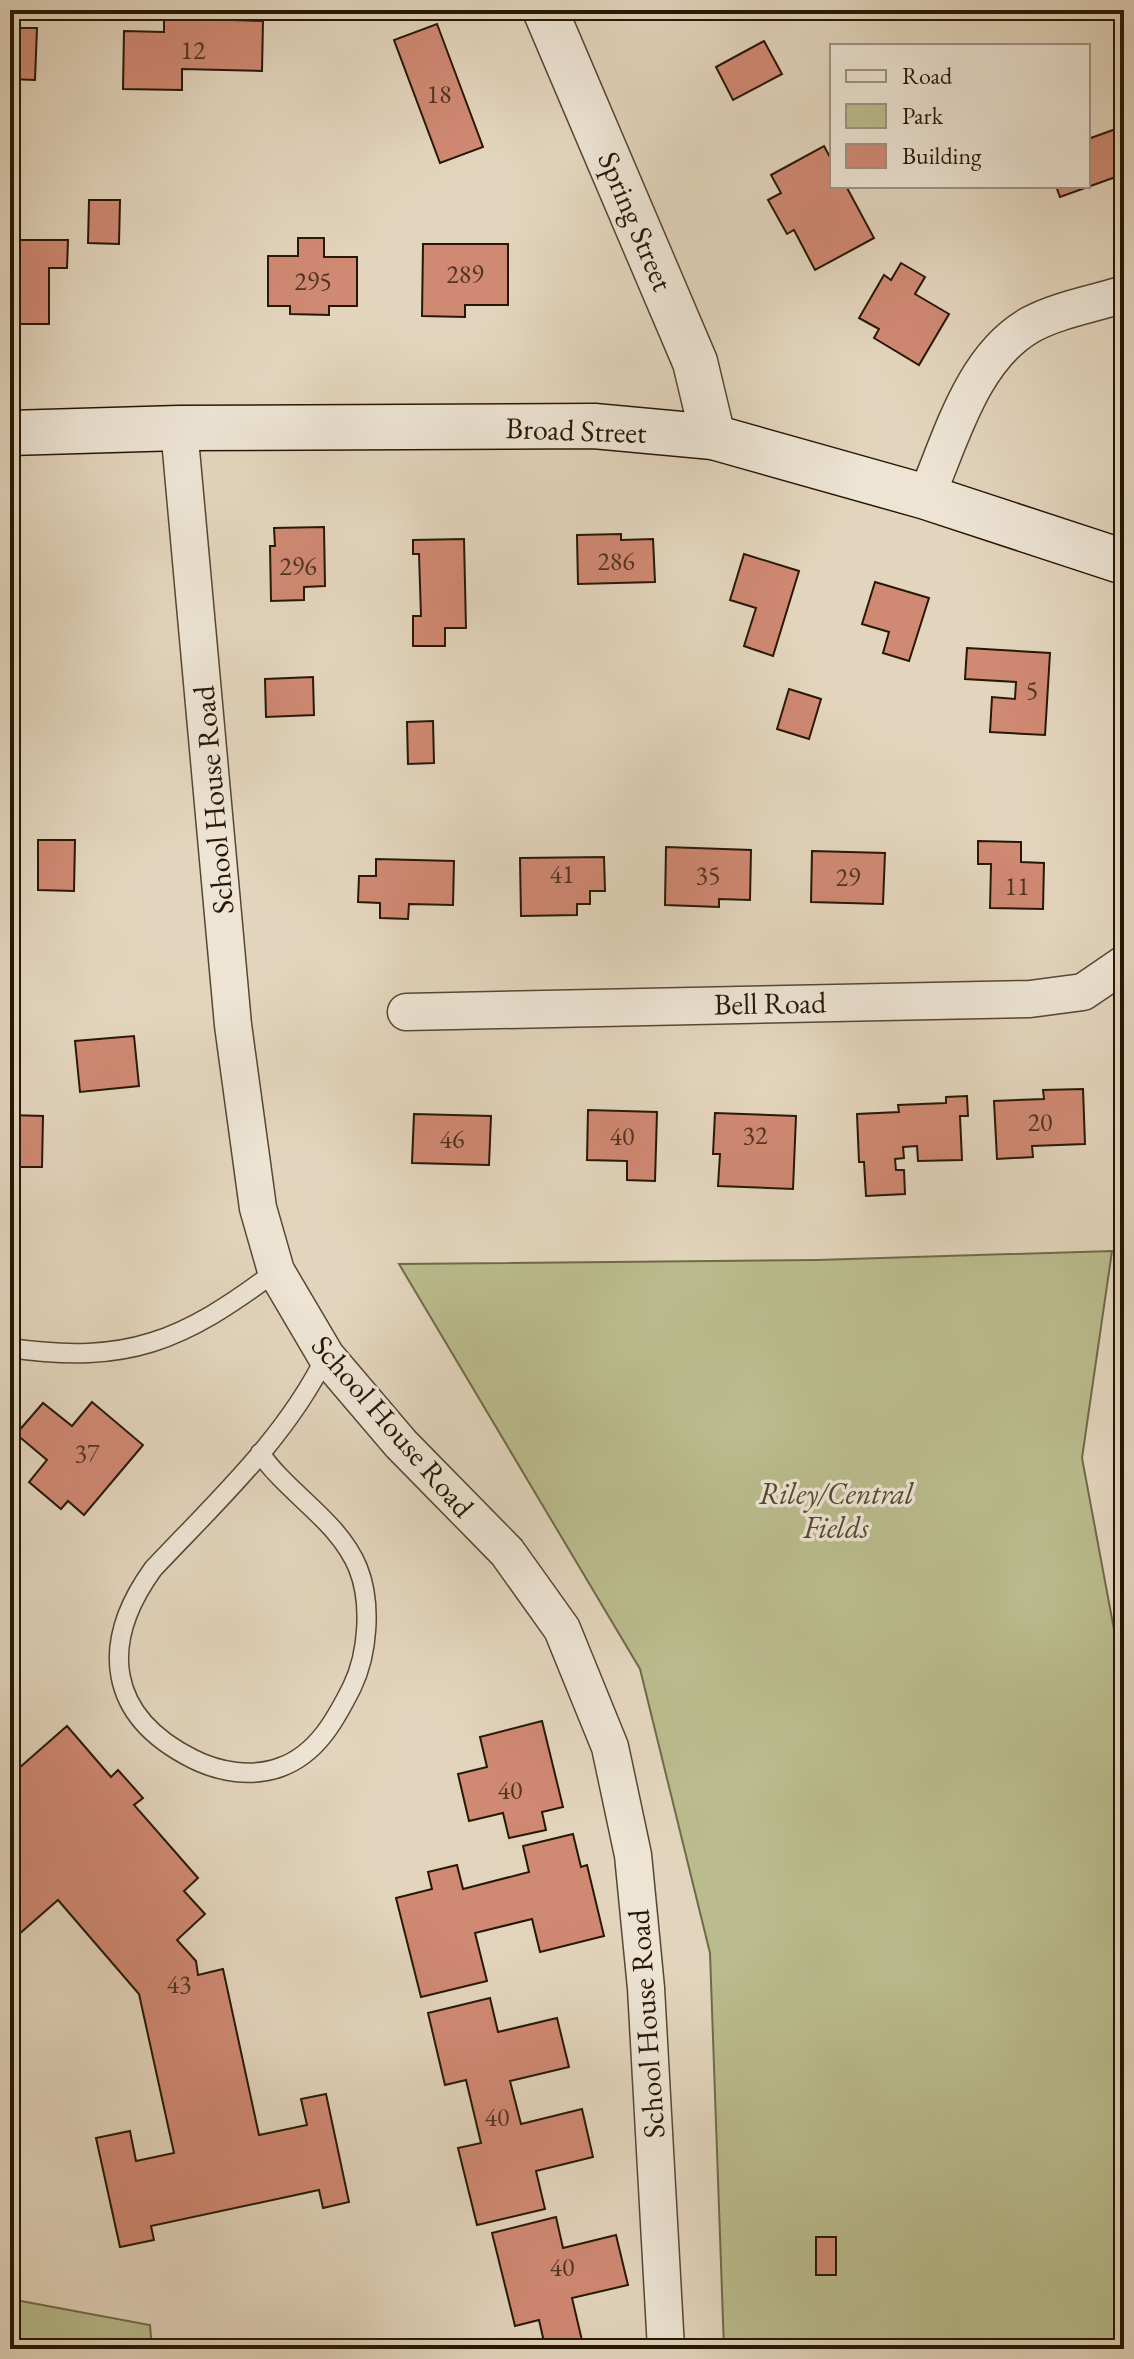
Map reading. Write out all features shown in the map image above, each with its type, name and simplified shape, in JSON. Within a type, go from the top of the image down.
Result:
[{"type":"main road","name":"Spring Street","points":[[545,10],[695,362],[713,437]]},
{"type":"main road","name":"Broad Street","points":[[10,433],[179,428],[594,426],[713,437],[926,497],[1124,562]]},
{"type":"street","points":[[926,497],[979,378],[1002,344],[1032,324],[1124,294]]},
{"type":"street","name":"School House Road","points":[[179,428],[237,1054],[253,1181],[276,1271],[326,1356],[401,1444],[507,1552],[562,1629],[610,1747],[633,1855],[646,1988],[666,2349]]},
{"type":"street","name":"Bell Road","points":[[406,1012],[1030,999],[1083,992],[1124,964]]},
{"type":"lane","points":[[10,1348],[105,1353],[165,1341],[221,1312],[276,1271]]},
{"type":"lane","points":[[260,1453],[275,1475],[340,1538],[358,1568],[366,1603],[365,1637],[356,1678],[334,1724],[308,1751],[282,1767],[248,1773],[212,1769],[173,1749],[144,1725],[124,1697],[118,1660],[124,1621],[135,1594],[260,1453],[312,1386],[326,1356]]},
{"type":"green space","name":"Riley/Central Fields","points":[[1112,1251],[1082,1458],[1124,1683],[1124,2349],[724,2349],[710,1953],[640,1669],[399,1264],[817,1260]]},
{"type":"green space","points":[[10,2299],[150,2325],[152,2349],[10,2349]]},
{"type":"building","points":[[164,18],[263,21],[262,71],[182,69],[182,90],[123,89],[124,31],[164,32]]},
{"type":"building","points":[[437,24],[483,147],[440,163],[394,40]]},
{"type":"building","points":[[10,28],[37,28],[35,80],[10,79]]},
{"type":"building","points":[[764,41],[782,74],[733,100],[716,67]]},
{"type":"building","points":[[1124,126],[1124,174],[1090,186],[1090,138]]},
{"type":"building","points":[[824,146],[830,157],[830,188],[847,188],[874,238],[815,270],[794,230],[787,234],[768,200],[781,193],[771,175]]},
{"type":"building","points":[[1057,188],[1085,188],[1060,197]]},
{"type":"building","points":[[89,200],[120,200],[119,244],[88,243]]},
{"type":"building","points":[[298,238],[324,238],[324,257],[357,257],[357,306],[329,306],[329,315],[290,314],[290,306],[268,306],[268,256],[298,256]]},
{"type":"building","points":[[10,240],[68,240],[67,268],[49,268],[49,324],[18,324],[18,272],[10,272]]},
{"type":"building","points":[[423,244],[508,244],[508,305],[465,305],[465,317],[422,316]]},
{"type":"building","points":[[901,263],[925,277],[915,294],[949,314],[919,365],[874,338],[879,329],[859,318],[884,275],[891,280]]},
{"type":"building","points":[[324,527],[325,586],[304,587],[304,600],[271,601],[270,546],[275,546],[274,528]]},
{"type":"building","points":[[621,534],[621,540],[653,539],[655,582],[578,584],[577,535]]},
{"type":"building","points":[[464,539],[466,628],[445,628],[445,646],[413,646],[413,616],[421,616],[419,554],[413,554],[413,540]]},
{"type":"building","points":[[744,554],[799,571],[773,656],[744,646],[756,608],[730,600]]},
{"type":"building","points":[[875,582],[929,598],[909,661],[883,653],[889,632],[862,624]]},
{"type":"building","points":[[967,648],[1050,653],[1045,735],[990,732],[992,697],[1015,699],[1016,682],[965,679]]},
{"type":"building","points":[[313,677],[314,715],[266,717],[265,679]]},
{"type":"building","points":[[789,689],[821,699],[809,739],[777,729]]},
{"type":"building","points":[[433,721],[434,763],[408,764],[407,722]]},
{"type":"building","points":[[10,758],[19,758],[19,791],[10,791]]},
{"type":"building","points":[[38,840],[75,840],[74,891],[38,890]]},
{"type":"building","points":[[978,841],[1021,842],[1021,862],[1044,863],[1043,909],[990,908],[991,864],[978,864]]},
{"type":"building","points":[[666,847],[751,850],[750,900],[719,899],[719,907],[665,905]]},
{"type":"building","points":[[812,851],[885,853],[883,904],[811,902]]},
{"type":"building","points":[[604,857],[605,891],[590,891],[590,904],[577,904],[577,915],[521,916],[520,858]]},
{"type":"building","points":[[376,859],[454,861],[453,905],[409,904],[408,919],[380,918],[380,903],[358,902],[359,876],[376,876]]},
{"type":"building","points":[[134,1036],[139,1086],[80,1092],[75,1041]]},
{"type":"building","points":[[1083,1089],[1085,1144],[1032,1146],[1033,1157],[997,1159],[994,1101],[1044,1099],[1043,1090]]},
{"type":"building","points":[[967,1096],[968,1116],[960,1116],[962,1160],[918,1161],[917,1146],[903,1147],[904,1158],[895,1159],[896,1170],[904,1170],[905,1194],[866,1196],[864,1162],[859,1162],[857,1114],[899,1112],[898,1105],[946,1103],[946,1097]]},
{"type":"building","points":[[588,1110],[657,1112],[655,1181],[627,1180],[627,1161],[587,1160]]},
{"type":"building","points":[[715,1113],[796,1116],[793,1189],[718,1186],[720,1154],[713,1154]]},
{"type":"building","points":[[414,1114],[491,1116],[489,1165],[412,1163]]},
{"type":"building","points":[[10,1115],[43,1116],[42,1167],[14,1167],[14,1185],[10,1185]]},
{"type":"building","points":[[92,1402],[143,1445],[84,1515],[68,1501],[61,1509],[29,1482],[47,1460],[16,1434],[43,1403],[72,1426]]},
{"type":"building","points":[[542,1721],[563,1807],[542,1812],[546,1830],[509,1838],[503,1813],[469,1821],[458,1774],[487,1767],[480,1737]]},
{"type":"building","points":[[67,1726],[111,1777],[118,1770],[143,1798],[134,1805],[198,1878],[184,1891],[205,1914],[177,1940],[196,1961],[198,1975],[223,1969],[259,2135],[307,2125],[301,2099],[326,2094],[349,2202],[323,2208],[319,2190],[151,2226],[154,2240],[120,2247],[96,2138],[130,2131],[136,2161],[174,2153],[139,1994],[58,1900],[10,1942],[10,1801],[18,1794],[10,1785],[10,1776]]},
{"type":"building","points":[[573,1834],[581,1867],[587,1865],[604,1936],[540,1952],[532,1919],[475,1933],[487,1981],[421,1997],[396,1898],[432,1889],[428,1872],[457,1865],[463,1889],[529,1872],[523,1846]]},
{"type":"building","points":[[490,1998],[498,2032],[557,2018],[569,2067],[510,2081],[521,2124],[582,2109],[593,2157],[536,2171],[545,2209],[477,2225],[458,2148],[481,2143],[466,2080],[445,2085],[428,2013]]},
{"type":"building","points":[[556,2217],[563,2248],[616,2235],[628,2285],[572,2298],[584,2349],[518,2349],[544,2342],[539,2320],[515,2326],[492,2233]]},
{"type":"building","points":[[816,2237],[836,2237],[836,2275],[816,2275]]}]
